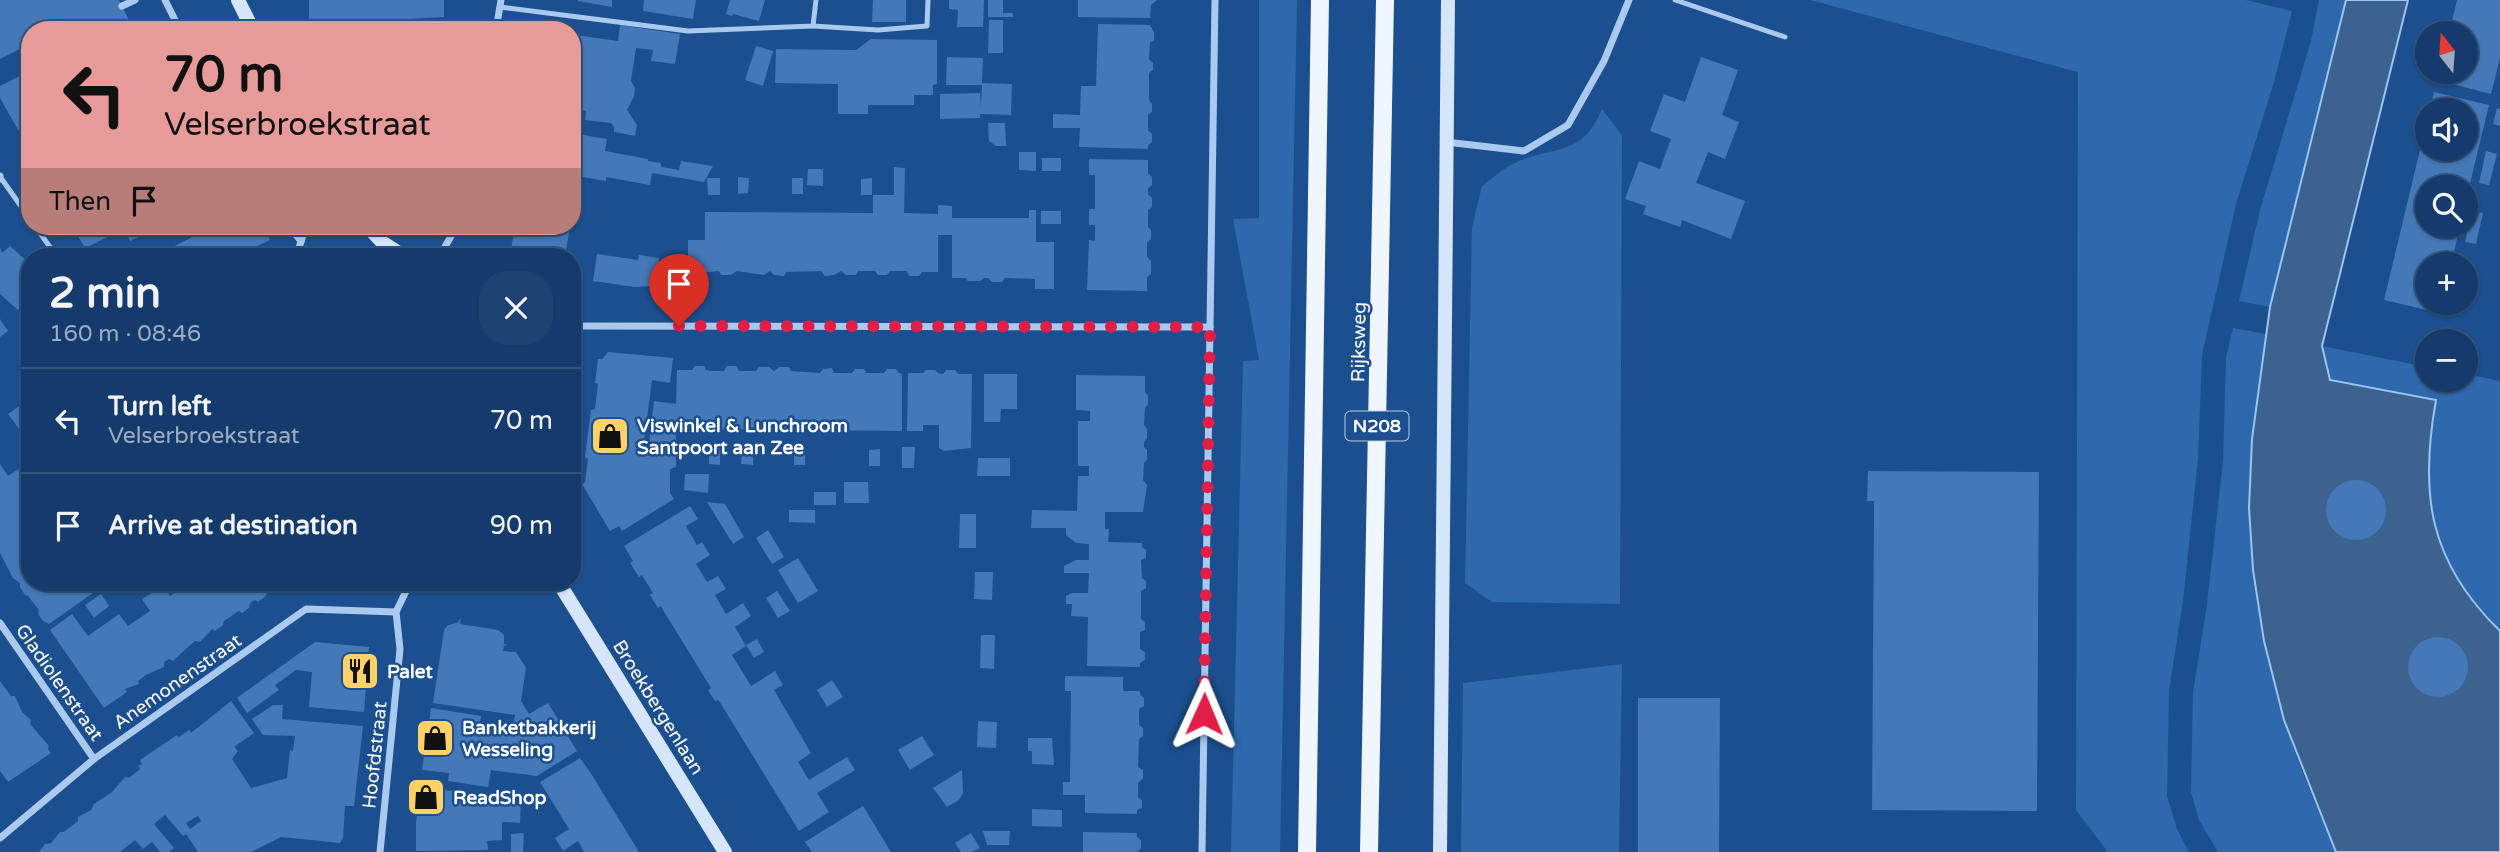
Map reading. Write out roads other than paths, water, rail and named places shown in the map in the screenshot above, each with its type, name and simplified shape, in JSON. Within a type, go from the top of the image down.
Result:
[{"type":"main road","points":[[1307,852],[1320,0]]},
{"type":"main road","name":"Rijksweg","points":[[1369,852],[1385,0]]},
{"type":"street","points":[[122,6],[135,0]]},
{"type":"street","points":[[165,0],[176,21]]},
{"type":"street","points":[[238,0],[248,21]]},
{"type":"street","points":[[1202,852],[1214,0]]},
{"type":"street","points":[[1440,852],[1448,0]]},
{"type":"street","points":[[1446,142],[1524,151],[1568,125],[1604,61],[1629,0]]},
{"type":"street","points":[[296,235],[301,241]]},
{"type":"street","points":[[300,248],[303,235]]},
{"type":"street","points":[[375,235],[391,248]]},
{"type":"street","points":[[581,326],[1210,327]]},
{"type":"street","points":[[396,612],[406,591]]},
{"type":"street","name":"Broekbergenlaan","points":[[564,591],[726,852]]},
{"type":"street","name":"Anemonenstraat","points":[[0,838],[94,759],[306,609],[396,612]]},
{"type":"street","name":"Hoofdstraat","points":[[380,852],[400,649],[396,612]]},
{"type":"street","name":"Gladiolenstraat","points":[[0,623],[94,759]]},
{"type":"lane","points":[[813,26],[816,0]]},
{"type":"lane","points":[[500,4],[688,31],[813,26],[878,30],[927,26],[928,0]]},
{"type":"lane","points":[[1675,0],[1785,37]]},
{"type":"lane","points":[[0,178],[21,207]]},
{"type":"place","name":"Viswinkel & Lunchroom Santpoort aan Zee","points":[[610,436]]},
{"type":"place","name":"Palet","points":[[360,671]]},
{"type":"place","name":"Banketbakkerij Wesseling","points":[[435,738]]},
{"type":"place","name":"ReadShop","points":[[426,797]]}]
